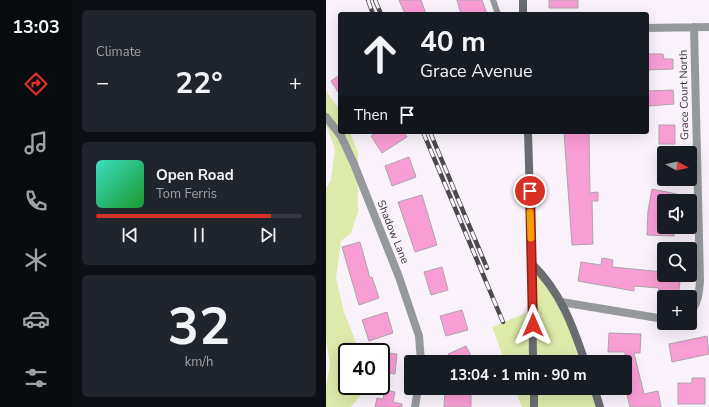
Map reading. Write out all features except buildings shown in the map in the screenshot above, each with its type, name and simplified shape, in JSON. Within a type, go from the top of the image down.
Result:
[{"type":"street","points":[[523,0],[523,12]]},
{"type":"street","name":"Grace Court North","points":[[694,27],[700,281],[697,299]]},
{"type":"street","points":[[649,28],[709,27]]},
{"type":"street","name":"Shadow Lane","points":[[326,117],[338,132]]},
{"type":"street","name":"Shadow Lane","points":[[339,134],[354,164],[399,277],[419,336],[420,355]]},
{"type":"street","points":[[528,134],[533,355]]},
{"type":"street","points":[[532,264],[550,284],[561,302],[582,355]]},
{"type":"street","points":[[561,302],[657,318]]},
{"type":"street","points":[[415,407],[417,395]]},
{"type":"street","points":[[534,395],[534,407]]},
{"type":"street","points":[[596,395],[600,407]]},
{"type":"lane","points":[[493,0],[497,12]]},
{"type":"green space","points":[[326,91],[338,107],[338,134],[351,134],[358,153],[358,212],[351,233],[341,241],[336,278],[344,312],[356,343],[338,343],[338,395],[361,395],[351,407],[326,407],[326,387],[330,364],[326,340],[326,188],[331,180],[335,149],[326,125]]},
{"type":"green space","points":[[532,264],[550,284],[582,355],[502,355],[492,327],[533,310]]},
{"type":"green space","points":[[517,395],[596,395],[600,407],[522,407]]},
{"type":"railway","points":[[368,0],[372,12]]},
{"type":"railway","points":[[375,0],[380,12]]},
{"type":"railway","points":[[424,134],[503,322]]},
{"type":"railway","points":[[431,134],[487,268]]},
{"type":"slow traffic","points":[[530,212],[531,238]]},
{"type":"route","points":[[530,191],[533,325]]}]
